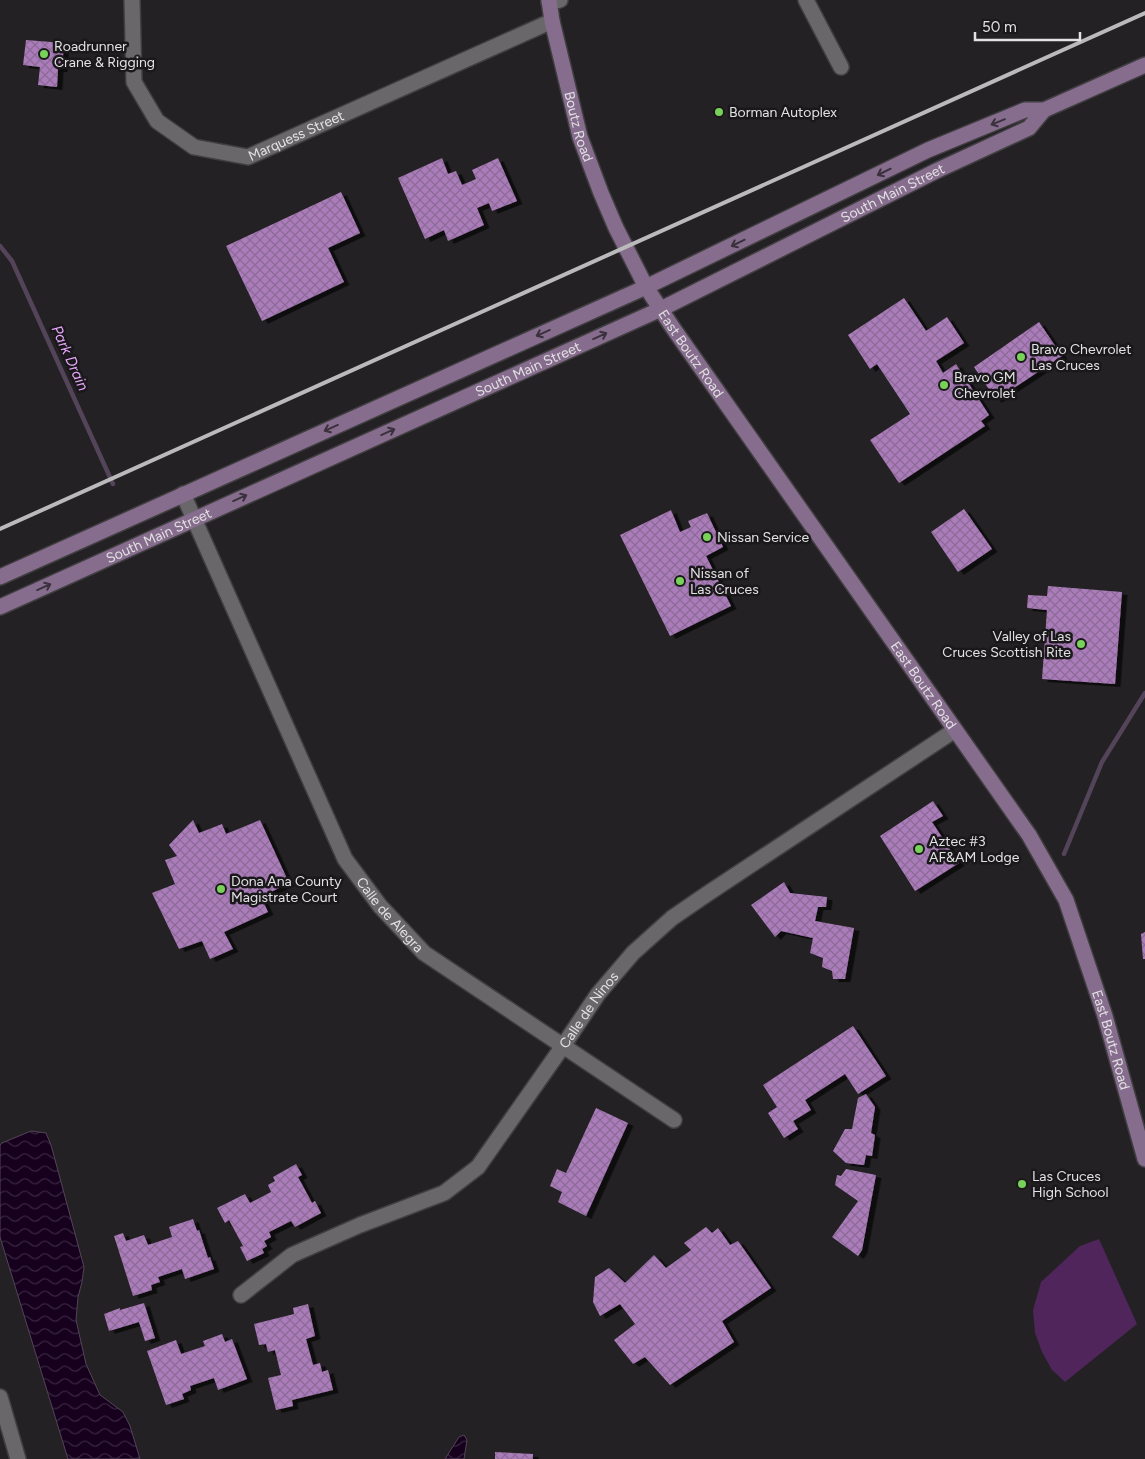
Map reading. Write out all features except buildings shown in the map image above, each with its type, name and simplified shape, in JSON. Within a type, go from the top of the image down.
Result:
[{"type":"main road","name":"Boutz Road","points":[[553,1],[552,21],[580,137],[607,209],[625,247]]},
{"type":"main road","name":"South Main Street","points":[[0,578],[183,494],[646,288],[928,150],[1025,110],[1044,110],[1145,65]]},
{"type":"main road","name":"South Main Street","points":[[0,607],[661,309],[938,170],[1029,128],[1044,110]]},
{"type":"main road","name":"East Boutz Road","points":[[625,247],[646,288],[673,328],[1029,835],[1066,900],[1105,1016],[1145,1156]]},
{"type":"street","name":"Marquess Street","points":[[132,0],[134,82],[156,120],[194,147],[248,157],[552,21]]},
{"type":"street","points":[[806,0],[841,67]]},
{"type":"street","name":"Calle de Alegra","points":[[183,494],[345,859],[380,906],[424,953],[674,1120]]},
{"type":"street","name":"Calle de Ninos","points":[[241,1295],[292,1254],[360,1225],[444,1193],[478,1167],[598,994],[633,953],[672,918],[955,730]]},
{"type":"street","points":[[0,1397],[18,1459]]},
{"type":"shaded area","points":[[1099,1239],[1137,1324],[1065,1382],[1052,1370],[1042,1352],[1035,1333],[1033,1310],[1041,1282],[1080,1246]]},
{"type":"water","points":[[31,1131],[46,1133],[51,1145],[84,1267],[76,1320],[86,1364],[100,1395],[123,1412],[130,1426],[140,1459],[68,1459],[0,1237],[0,1145]]},
{"type":"water","points":[[464,1435],[467,1440],[464,1459],[445,1459],[459,1437]]},
{"type":"waterway","name":"Park Drain","points":[[0,246],[12,261],[113,484]]},
{"type":"waterway","points":[[1064,854],[1102,762],[1145,693]]},
{"type":"railway","points":[[0,529],[1145,13]]},
{"type":"place","name":"Roadrunner Crane & Rigging","points":[[44,54]]},
{"type":"place","name":"Borman Autoplex","points":[[719,112]]},
{"type":"place","name":"Bravo Chevrolet Las Cruces","points":[[1021,357]]},
{"type":"place","name":"Bravo GM Chevrolet","points":[[944,385]]},
{"type":"place","name":"Nissan Service","points":[[707,537]]},
{"type":"place","name":"Nissan of Las Cruces","points":[[680,581]]},
{"type":"place","name":"Valley of Las Cruces Scottish Rite","points":[[1081,644]]},
{"type":"place","name":"Aztec #3 AF&AM Lodge","points":[[919,849]]},
{"type":"place","name":"Dona Ana County Magistrate Court","points":[[221,889]]},
{"type":"place","name":"Las Cruces High School","points":[[1022,1184]]}]
